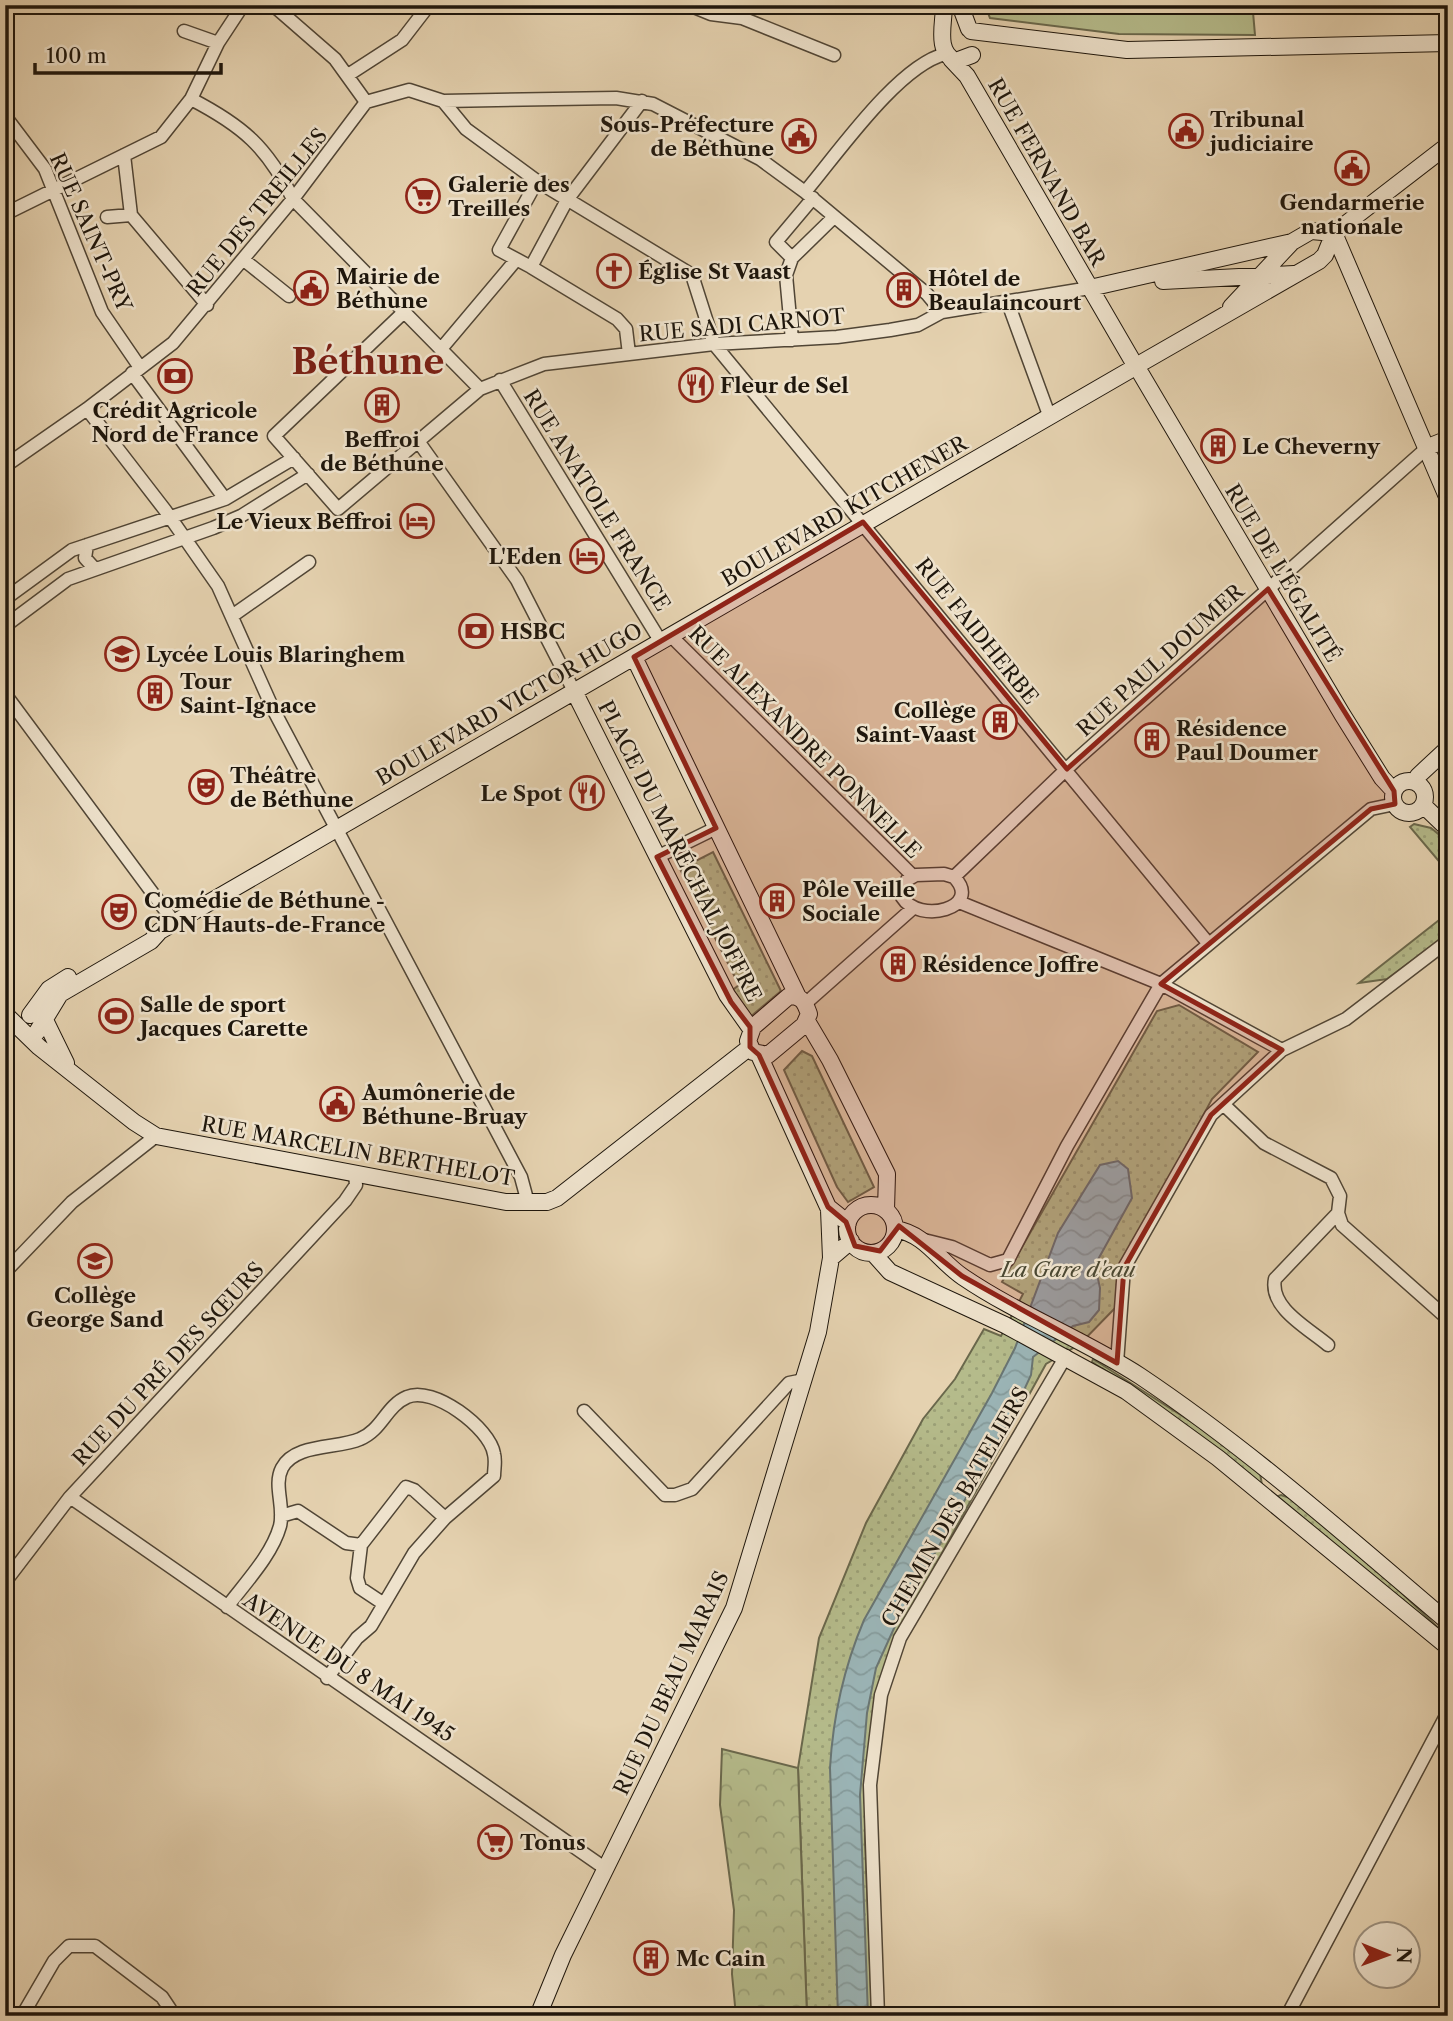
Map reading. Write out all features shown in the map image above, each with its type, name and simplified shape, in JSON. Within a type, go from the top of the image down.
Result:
[{"type":"main road","points":[[944,5],[942,45],[948,56],[962,61],[972,40],[960,5]]},
{"type":"main road","points":[[944,35],[958,26],[972,40]]},
{"type":"main road","points":[[972,40],[996,36],[1127,50],[1448,43]]},
{"type":"main road","name":"RUE FERNAND BAR","points":[[967,76],[972,40]]},
{"type":"main road","name":"RUE FERNAND BAR","points":[[948,56],[967,76],[1137,367]]},
{"type":"main road","points":[[1223,316],[1292,242],[1311,231],[1334,233],[1448,145]]},
{"type":"main road","points":[[1334,233],[1448,499]]},
{"type":"main road","name":"BOULEVARD KITCHENER","points":[[666,639],[863,522],[1298,274],[1325,255],[1334,233]]},
{"type":"main road","points":[[1118,284],[1292,242]]},
{"type":"main road","points":[[1090,288],[1118,284],[1298,274]]},
{"type":"main road","name":"RUE DE L'ÉGALITÉ","points":[[1137,367],[1394,798]]},
{"type":"main road","points":[[1427,447],[1448,439]]},
{"type":"main road","name":"BOULEVARD VICTOR HUGO","points":[[32,1024],[60,994],[151,941],[167,926],[666,639]]},
{"type":"main road","name":"PLACE DU MARÉCHAL JOFFRE","points":[[634,657],[802,1000]]},
{"type":"main road","name":"PLACE DU MARÉCHAL JOFFRE","points":[[574,691],[730,1002],[751,1029]]},
{"type":"main road","points":[[1416,782],[1418,776],[1448,748]]},
{"type":"main road","points":[[1405,781],[1416,782],[1425,794],[1423,805],[1416,811],[1406,812],[1394,798],[1405,781]]},
{"type":"main road","points":[[1423,805],[1448,829]]},
{"type":"main road","points":[[789,996],[802,1000],[809,1014],[807,1021],[830,1060],[887,1174],[886,1210],[895,1229],[886,1248],[873,1253],[860,1250],[851,1241],[848,1223],[829,1210],[755,1051],[751,1029],[789,996]]},
{"type":"main road","name":"RUE MARCELIN BERTHELOT","points":[[5,1013],[32,1024],[39,1047],[134,1122],[156,1136],[506,1202],[528,1203],[557,1198],[755,1051],[768,1055],[807,1021]]},
{"type":"main road","points":[[32,1024],[72,1071]]},
{"type":"main road","points":[[848,1223],[860,1207],[874,1205],[886,1210]]},
{"type":"main road","name":"RUE DU BEAU MARAIS","points":[[537,2016],[734,1608],[823,1312],[831,1258],[829,1210]]},
{"type":"main road","points":[[895,1229],[909,1231],[924,1240],[962,1276],[1093,1348],[1175,1401],[1261,1465],[1448,1622]]},
{"type":"main road","points":[[831,1258],[851,1241]]},
{"type":"main road","points":[[873,1253],[890,1272],[1005,1325],[1126,1391],[1218,1458],[1448,1647]]},
{"type":"street","points":[[5,214],[161,138],[191,99],[218,43],[243,5]]},
{"type":"street","points":[[273,5],[335,59],[366,102],[416,91],[443,101],[616,98],[642,101],[760,159],[809,195],[927,295],[942,312]]},
{"type":"street","points":[[348,75],[402,40],[429,5]]},
{"type":"street","points":[[690,5],[711,14],[742,18],[834,55]]},
{"type":"street","points":[[184,31],[218,43]]},
{"type":"street","points":[[792,258],[776,242],[809,195],[890,94],[924,61],[948,56]]},
{"type":"street","points":[[191,99],[225,116],[253,136],[276,166],[293,199],[480,389]]},
{"type":"street","points":[[443,101],[466,129],[537,181],[692,275],[714,344]]},
{"type":"street","points":[[531,267],[567,200],[642,101]]},
{"type":"street","name":"RUE DES TREILLES","points":[[5,466],[87,409],[173,343],[293,199],[366,102]]},
{"type":"street","name":"RUE SAINT-PRY","points":[[5,116],[45,169],[102,312],[135,370],[225,499]]},
{"type":"street","points":[[124,155],[131,215],[207,305]]},
{"type":"street","points":[[537,181],[499,250],[617,319],[626,329],[629,354]]},
{"type":"street","points":[[107,217],[131,215]]},
{"type":"street","points":[[792,341],[786,275],[792,258],[834,217]]},
{"type":"street","points":[[244,260],[289,296]]},
{"type":"street","points":[[441,349],[516,260]]},
{"type":"street","name":"RUE SADI CARNOT","points":[[308,474],[338,509],[480,389],[544,364],[714,344],[792,341],[900,328],[918,324],[942,312],[1090,288]]},
{"type":"street","points":[[1008,303],[1049,415]]},
{"type":"street","points":[[5,626],[57,587],[94,568],[241,516],[308,474],[274,436],[404,312]]},
{"type":"street","name":"RUE FAIDHERBE","points":[[714,344],[1208,943]]},
{"type":"street","name":"RUE ANATOLE FRANCE","points":[[500,380],[666,639]]},
{"type":"street","points":[[87,409],[218,586],[273,709],[521,1177],[528,1203]]},
{"type":"street","points":[[418,441],[517,580],[574,691]]},
{"type":"street","name":"RUE PAUL DOUMER","points":[[954,877],[1067,769],[1427,447]]},
{"type":"street","points":[[5,599],[60,557],[87,545],[225,499],[294,458]]},
{"type":"street","points":[[87,545],[85,558],[94,568]]},
{"type":"street","points":[[232,616],[309,562]]},
{"type":"street","name":"RUE ALEXANDRE PONNELLE","points":[[666,639],[913,876]]},
{"type":"street","points":[[5,694],[167,926]]},
{"type":"street","points":[[924,1240],[952,1247],[990,1265],[1008,1260],[1067,1146],[1161,984],[1371,809],[1394,798]]},
{"type":"street","points":[[657,857],[716,828]]},
{"type":"street","points":[[912,909],[902,897],[903,886],[913,876],[954,877],[961,888],[959,902]]},
{"type":"street","points":[[802,1000],[912,909],[946,910],[959,902]]},
{"type":"street","points":[[959,902],[1161,984],[1282,1050]]},
{"type":"street","points":[[1117,1363],[1124,1268],[1210,1115],[1282,1050],[1346,1019],[1448,941]]},
{"type":"street","points":[[1223,1104],[1264,1143],[1331,1178],[1340,1196],[1338,1213],[1342,1224],[1448,1319]]},
{"type":"street","points":[[5,1272],[72,1202],[156,1136]]},
{"type":"street","name":"RUE DU PRÉ DES SŒURS","points":[[5,1582],[70,1497],[345,1202],[356,1185],[355,1173]]},
{"type":"street","points":[[1328,1345],[1277,1302],[1273,1290],[1275,1279],[1338,1213]]},
{"type":"street","name":"CHEMIN DES BATELIERS","points":[[878,2016],[870,1785],[881,1695],[900,1638],[1060,1353]]},
{"type":"street","points":[[584,1411],[665,1495],[675,1495],[691,1489],[789,1383],[804,1380]]},
{"type":"street","points":[[227,1607],[270,1548],[283,1506],[279,1487],[282,1468],[295,1455],[360,1439],[378,1429],[391,1409],[408,1396],[429,1397],[452,1407],[476,1424],[494,1452],[494,1476],[446,1518],[414,1553],[371,1626],[357,1638],[327,1678]]},
{"type":"street","points":[[384,1604],[359,1588],[357,1578],[361,1545],[406,1487],[414,1490],[446,1518]]},
{"type":"street","name":"AVENUE DU 8 MAI 1945","points":[[70,1497],[327,1678],[606,1869]]},
{"type":"street","points":[[281,1516],[298,1511],[346,1543],[361,1545]]},
{"type":"street","points":[[1287,2016],[1448,1712]]},
{"type":"street","points":[[22,2016],[54,1961],[69,1946],[94,1946],[162,1997],[170,2009],[163,2016]]},
{"type":"highlighted area","points":[[863,522],[1067,769],[1268,589],[1394,791],[1395,804],[1371,809],[1161,984],[1282,1050],[1211,1115],[1124,1268],[1117,1363],[962,1276],[899,1226],[880,1251],[855,1246],[846,1222],[828,1207],[759,1055],[750,1047],[750,1027],[731,1002],[657,857],[716,828],[634,657]]},
{"type":"green space","points":[[970,5],[1287,5],[1253,12],[1255,35],[1119,34],[990,18],[986,8]]},
{"type":"green space","points":[[1414,824],[1431,828],[1448,842],[1448,872],[1410,827]]},
{"type":"green space","points":[[713,852],[781,991],[749,1018],[730,992],[739,985],[680,869]]},
{"type":"green space","points":[[1448,913],[1448,934],[1387,979],[1359,983]]},
{"type":"green space","name":"La Gare d'eau","points":[[1179,1005],[1258,1052],[1212,1099],[1119,1271],[1119,1304],[1080,1344],[1046,1364],[904,1622],[867,1765],[865,1839],[872,2016],[807,2016],[798,1768],[819,1638],[866,1523],[923,1419],[955,1379],[984,1329],[1001,1336],[1023,1294],[1002,1282],[1157,1011]]},
{"type":"green space","points":[[802,1051],[812,1056],[874,1187],[848,1202],[837,1187],[784,1070]]},
{"type":"green space","points":[[1093,1359],[1201,1428],[1260,1473],[1262,1485],[1142,1393],[1092,1362]]},
{"type":"green space","points":[[1281,1495],[1290,1498],[1369,1562],[1448,1637],[1275,1497]]},
{"type":"green space","points":[[722,1749],[798,1768],[807,2016],[736,2016],[732,1974],[734,1910],[720,1805]]},
{"type":"water","points":[[1118,1161],[1128,1169],[1132,1198],[1095,1265],[1100,1288],[1099,1310],[1089,1322],[1073,1326],[1033,1357],[1031,1375],[1011,1418],[900,1615],[876,1668],[867,1713],[860,1795],[868,2016],[838,2016],[830,1768],[845,1674],[864,1620],[1015,1348],[1058,1233],[1100,1165]]},
{"type":"place","name":"Tribunal judiciaire","points":[[1186,131]]},
{"type":"place","name":"Sous-Préfecture de Béthune","points":[[799,136]]},
{"type":"place","name":"Gendarmerie nationale","points":[[1352,168]]},
{"type":"place","name":"Galerie des Treilles","points":[[423,196]]},
{"type":"place","name":"Église St Vaast","points":[[614,271]]},
{"type":"place","name":"Mairie de Béthune","points":[[311,288]]},
{"type":"place","name":"Hôtel de Beaulaincourt","points":[[904,290]]},
{"type":"place","name":"Crédit Agricole Nord de France","points":[[175,376]]},
{"type":"place","name":"Fleur de Sel","points":[[696,385]]},
{"type":"place","name":"Beffroi de Béthune","points":[[382,405]]},
{"type":"place","name":"Le Cheverny","points":[[1218,446]]},
{"type":"place","name":"Le Vieux Beffroi","points":[[417,521]]},
{"type":"place","name":"L'Eden","points":[[587,556]]},
{"type":"place","name":"HSBC","points":[[476,631]]},
{"type":"place","name":"Lycée Louis Blaringhem","points":[[122,654]]},
{"type":"place","name":"Tour Saint-Ignace","points":[[155,693]]},
{"type":"place","name":"Collège Saint-Vaast","points":[[1000,722]]},
{"type":"place","name":"Résidence Paul Doumer","points":[[1152,740]]},
{"type":"place","name":"Théâtre de Béthune","points":[[206,787]]},
{"type":"place","name":"Le Spot","points":[[587,793]]},
{"type":"place","name":"Pôle Veille Sociale","points":[[777,901]]},
{"type":"place","name":"Comédie de Béthune - CDN Hauts-de-France","points":[[119,912]]},
{"type":"place","name":"Résidence Joffre","points":[[898,964]]},
{"type":"place","name":"Salle de sport Jacques Carette","points":[[116,1016]]},
{"type":"place","name":"Aumônerie de Béthune-Bruay","points":[[337,1104]]},
{"type":"place","name":"Collège George Sand","points":[[95,1261]]},
{"type":"place","name":"Tonus","points":[[495,1842]]},
{"type":"place","name":"Mc Cain","points":[[651,1958]]},
{"type":"district","name":"Béthune","points":[[368,361]]}]
